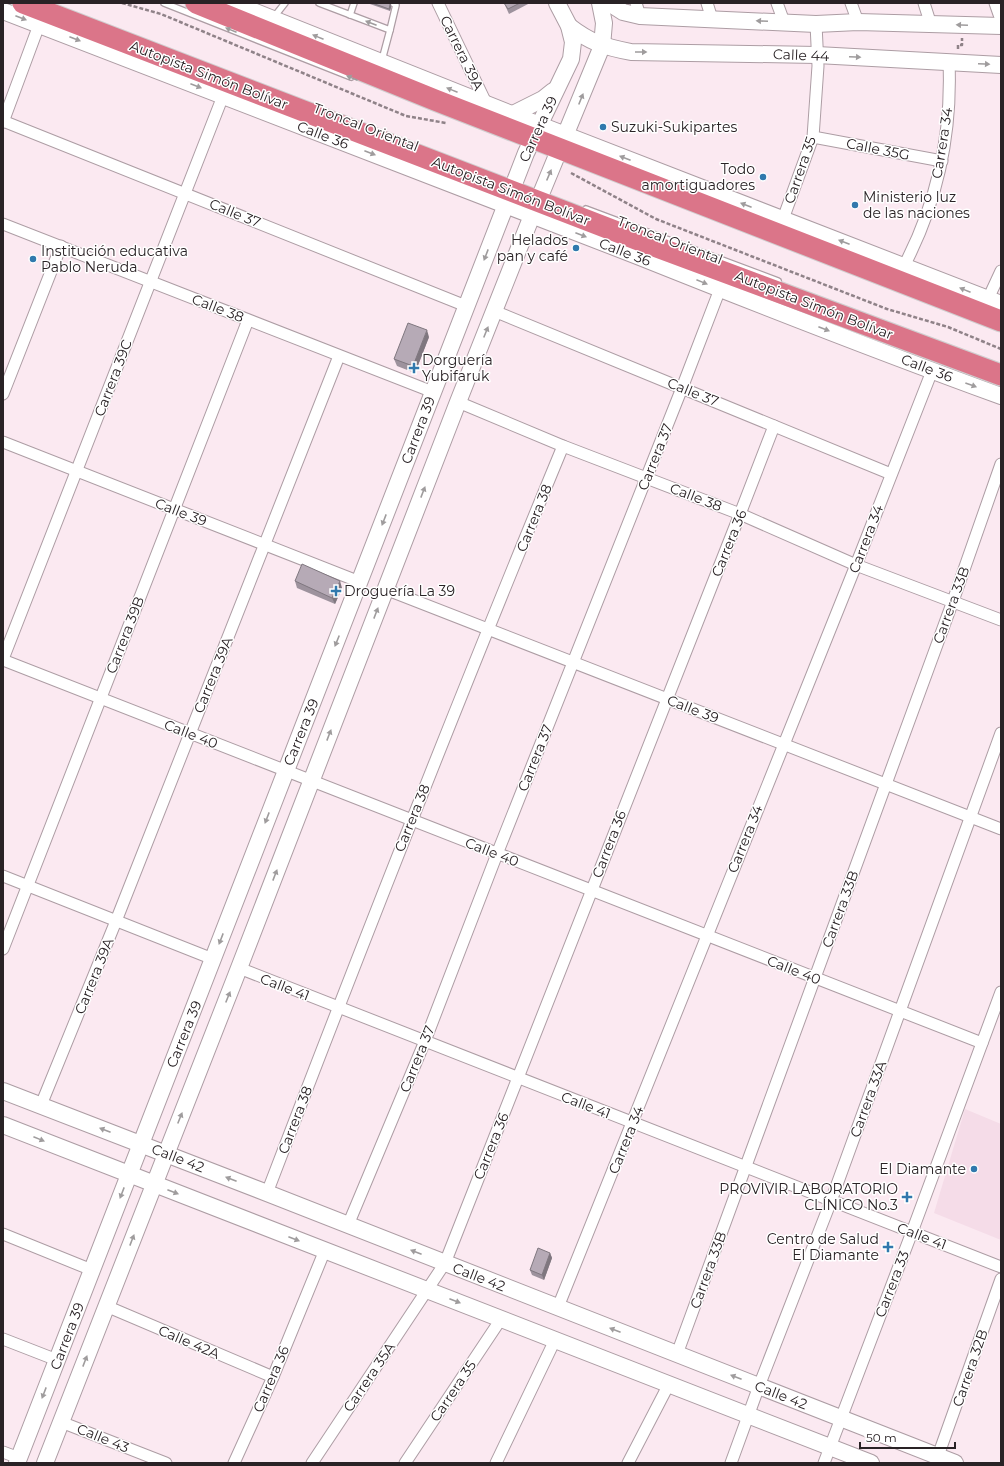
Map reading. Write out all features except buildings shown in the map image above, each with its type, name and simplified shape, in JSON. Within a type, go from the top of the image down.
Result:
[{"type":"highway","name":"Autopista Simón Bolívar","points":[[23,3],[41,18],[415,162],[512,189],[539,199],[643,250],[1001,375]]},
{"type":"highway","points":[[196,3],[488,112],[532,141],[558,154],[1001,321]]},
{"type":"main road","points":[[233,3],[382,63],[488,112],[514,115],[543,100],[558,88]]},
{"type":"main road","name":"Carrera 39","points":[[18,1461],[512,189],[532,141],[571,59],[573,42],[569,26],[557,3]]},
{"type":"main road","name":"Carrera 39","points":[[45,1463],[239,968],[458,402],[602,46],[604,23],[600,3]]},
{"type":"main road","points":[[610,3],[623,12],[638,10],[712,19],[816,24],[858,22],[1001,26]]},
{"type":"main road","name":"Calle 36","points":[[3,11],[41,18],[223,96],[415,162]]},
{"type":"main road","name":"Calle 44","points":[[569,26],[583,37],[602,46],[631,52],[817,55],[1001,65]]},
{"type":"main road","points":[[514,115],[532,141]]},
{"type":"main road","points":[[558,154],[783,219],[995,302]]},
{"type":"main road","name":"Calle 36","points":[[643,250],[720,289],[1001,396]]},
{"type":"main road","name":"Calle 42","points":[[3,1090],[955,1463]]},
{"type":"main road","points":[[3,1125],[871,1463]]},
{"type":"street","name":"Carrera 39A","points":[[438,3],[488,112]]},
{"type":"street","points":[[707,3],[712,19]]},
{"type":"street","points":[[777,3],[784,22]]},
{"type":"street","points":[[851,3],[858,22]]},
{"type":"street","points":[[924,3],[931,24]]},
{"type":"street","points":[[996,3],[1001,20]]},
{"type":"street","points":[[3,121],[41,18]]},
{"type":"street","name":"Carrera 35","points":[[783,219],[813,137],[817,55],[816,24]]},
{"type":"street","name":"Carrera 34","points":[[904,266],[929,209],[942,161],[949,118],[953,63]]},
{"type":"street","name":"Carrera 39C","points":[[3,660],[223,96]]},
{"type":"street","name":"Calle 37","points":[[3,121],[466,306]]},
{"type":"street","name":"Calle 35G","points":[[813,137],[942,161]]},
{"type":"street","name":"Calle 38","points":[[3,224],[433,392]]},
{"type":"street","points":[[3,394],[61,246]]},
{"type":"street","points":[[995,302],[1001,272]]},
{"type":"street","name":"Carrera 37","points":[[348,1225],[425,1041],[497,854],[720,289]]},
{"type":"street","name":"Calle 37","points":[[494,311],[892,474]]},
{"type":"street","name":"Carrera 39B","points":[[3,949],[248,320]]},
{"type":"street","name":"Carrera 39A","points":[[41,1105],[116,921],[339,356]]},
{"type":"street","name":"Carrera 34","points":[[558,1307],[856,565],[932,370]]},
{"type":"street","name":"Calle 38","points":[[458,402],[563,446],[740,514],[856,565],[1001,620]]},
{"type":"street","name":"Carrera 36","points":[[444,1263],[774,426]]},
{"type":"street","name":"Calle 39","points":[[3,442],[360,582]]},
{"type":"street","name":"Carrera 38","points":[[267,1193],[411,820],[563,446]]},
{"type":"street","name":"Carrera 33B","points":[[677,1354],[953,601],[1001,464]]},
{"type":"street","name":"Calle 39","points":[[385,589],[1001,829]]},
{"type":"street","name":"Calle 40","points":[[3,660],[982,1043]]},
{"type":"street","name":"Carrera 33A","points":[[731,1463],[831,1200],[1001,733]]},
{"type":"street","points":[[3,876],[213,959]]},
{"type":"street","name":"Calle 41","points":[[239,968],[1001,1267]]},
{"type":"street","name":"Carrera 33","points":[[824,1463],[1001,992]]},
{"type":"street","points":[[3,1234],[92,1270]]},
{"type":"street","name":"Carrera 36","points":[[234,1463],[273,1377],[325,1250]]},
{"type":"street","points":[[427,1290],[444,1263]]},
{"type":"street","name":"Carrera 32B","points":[[938,1456],[1001,1279]]},
{"type":"street","name":"Carrera 35A","points":[[312,1463],[427,1290]]},
{"type":"street","name":"Calle 42A","points":[[106,1306],[273,1377]]},
{"type":"street","name":"Carrera 35","points":[[405,1463],[501,1319]]},
{"type":"street","points":[[3,1339],[57,1360]]},
{"type":"street","points":[[496,1463],[555,1340]]},
{"type":"street","points":[[628,1463],[669,1384]]},
{"type":"street","name":"Calle 43","points":[[61,1422],[166,1463]]},
{"type":"street","points":[[3,1452],[18,1461]]},
{"type":"lane","points":[[164,3],[360,81]]},
{"type":"lane","points":[[271,19],[285,3]]},
{"type":"lane","points":[[319,3],[390,30]]},
{"type":"lane","points":[[350,15],[354,3]]},
{"type":"lane","points":[[382,63],[396,5],[394,4]]},
{"type":"lane","name":"Troncal Oriental","points":[[584,208],[781,282]]},
{"type":"path","points":[[122,3],[161,14],[406,116],[448,123]]},
{"type":"path","points":[[953,63],[958,45],[962,45],[962,34],[958,34],[957,24]]},
{"type":"path","points":[[558,154],[583,178],[656,219],[887,309],[948,327],[1001,349]]},
{"type":"shaded area","name":"El Diamante","points":[[965,1109],[1001,1124],[1001,1240],[934,1213]]},
{"type":"place","name":"Suzuki-Sukipartes","points":[[603,127]]},
{"type":"place","name":"Todo amortiguadores","points":[[763,177]]},
{"type":"place","name":"Ministerio luz de las naciones","points":[[855,205]]},
{"type":"place","name":"Helados pan y café","points":[[576,248]]},
{"type":"place","name":"Institución educativa Pablo Neruda","points":[[33,259]]},
{"type":"place","name":"Dorguería Yubifaruk","points":[[414,368]]},
{"type":"place","name":"Droguería La 39","points":[[336,591]]},
{"type":"place","name":"El Diamante","points":[[974,1169]]},
{"type":"place","name":"PROVIVIR LABORATORIO CLÍNICO No.3","points":[[907,1197]]},
{"type":"place","name":"Centro de Salud El Diamante","points":[[888,1247]]}]
